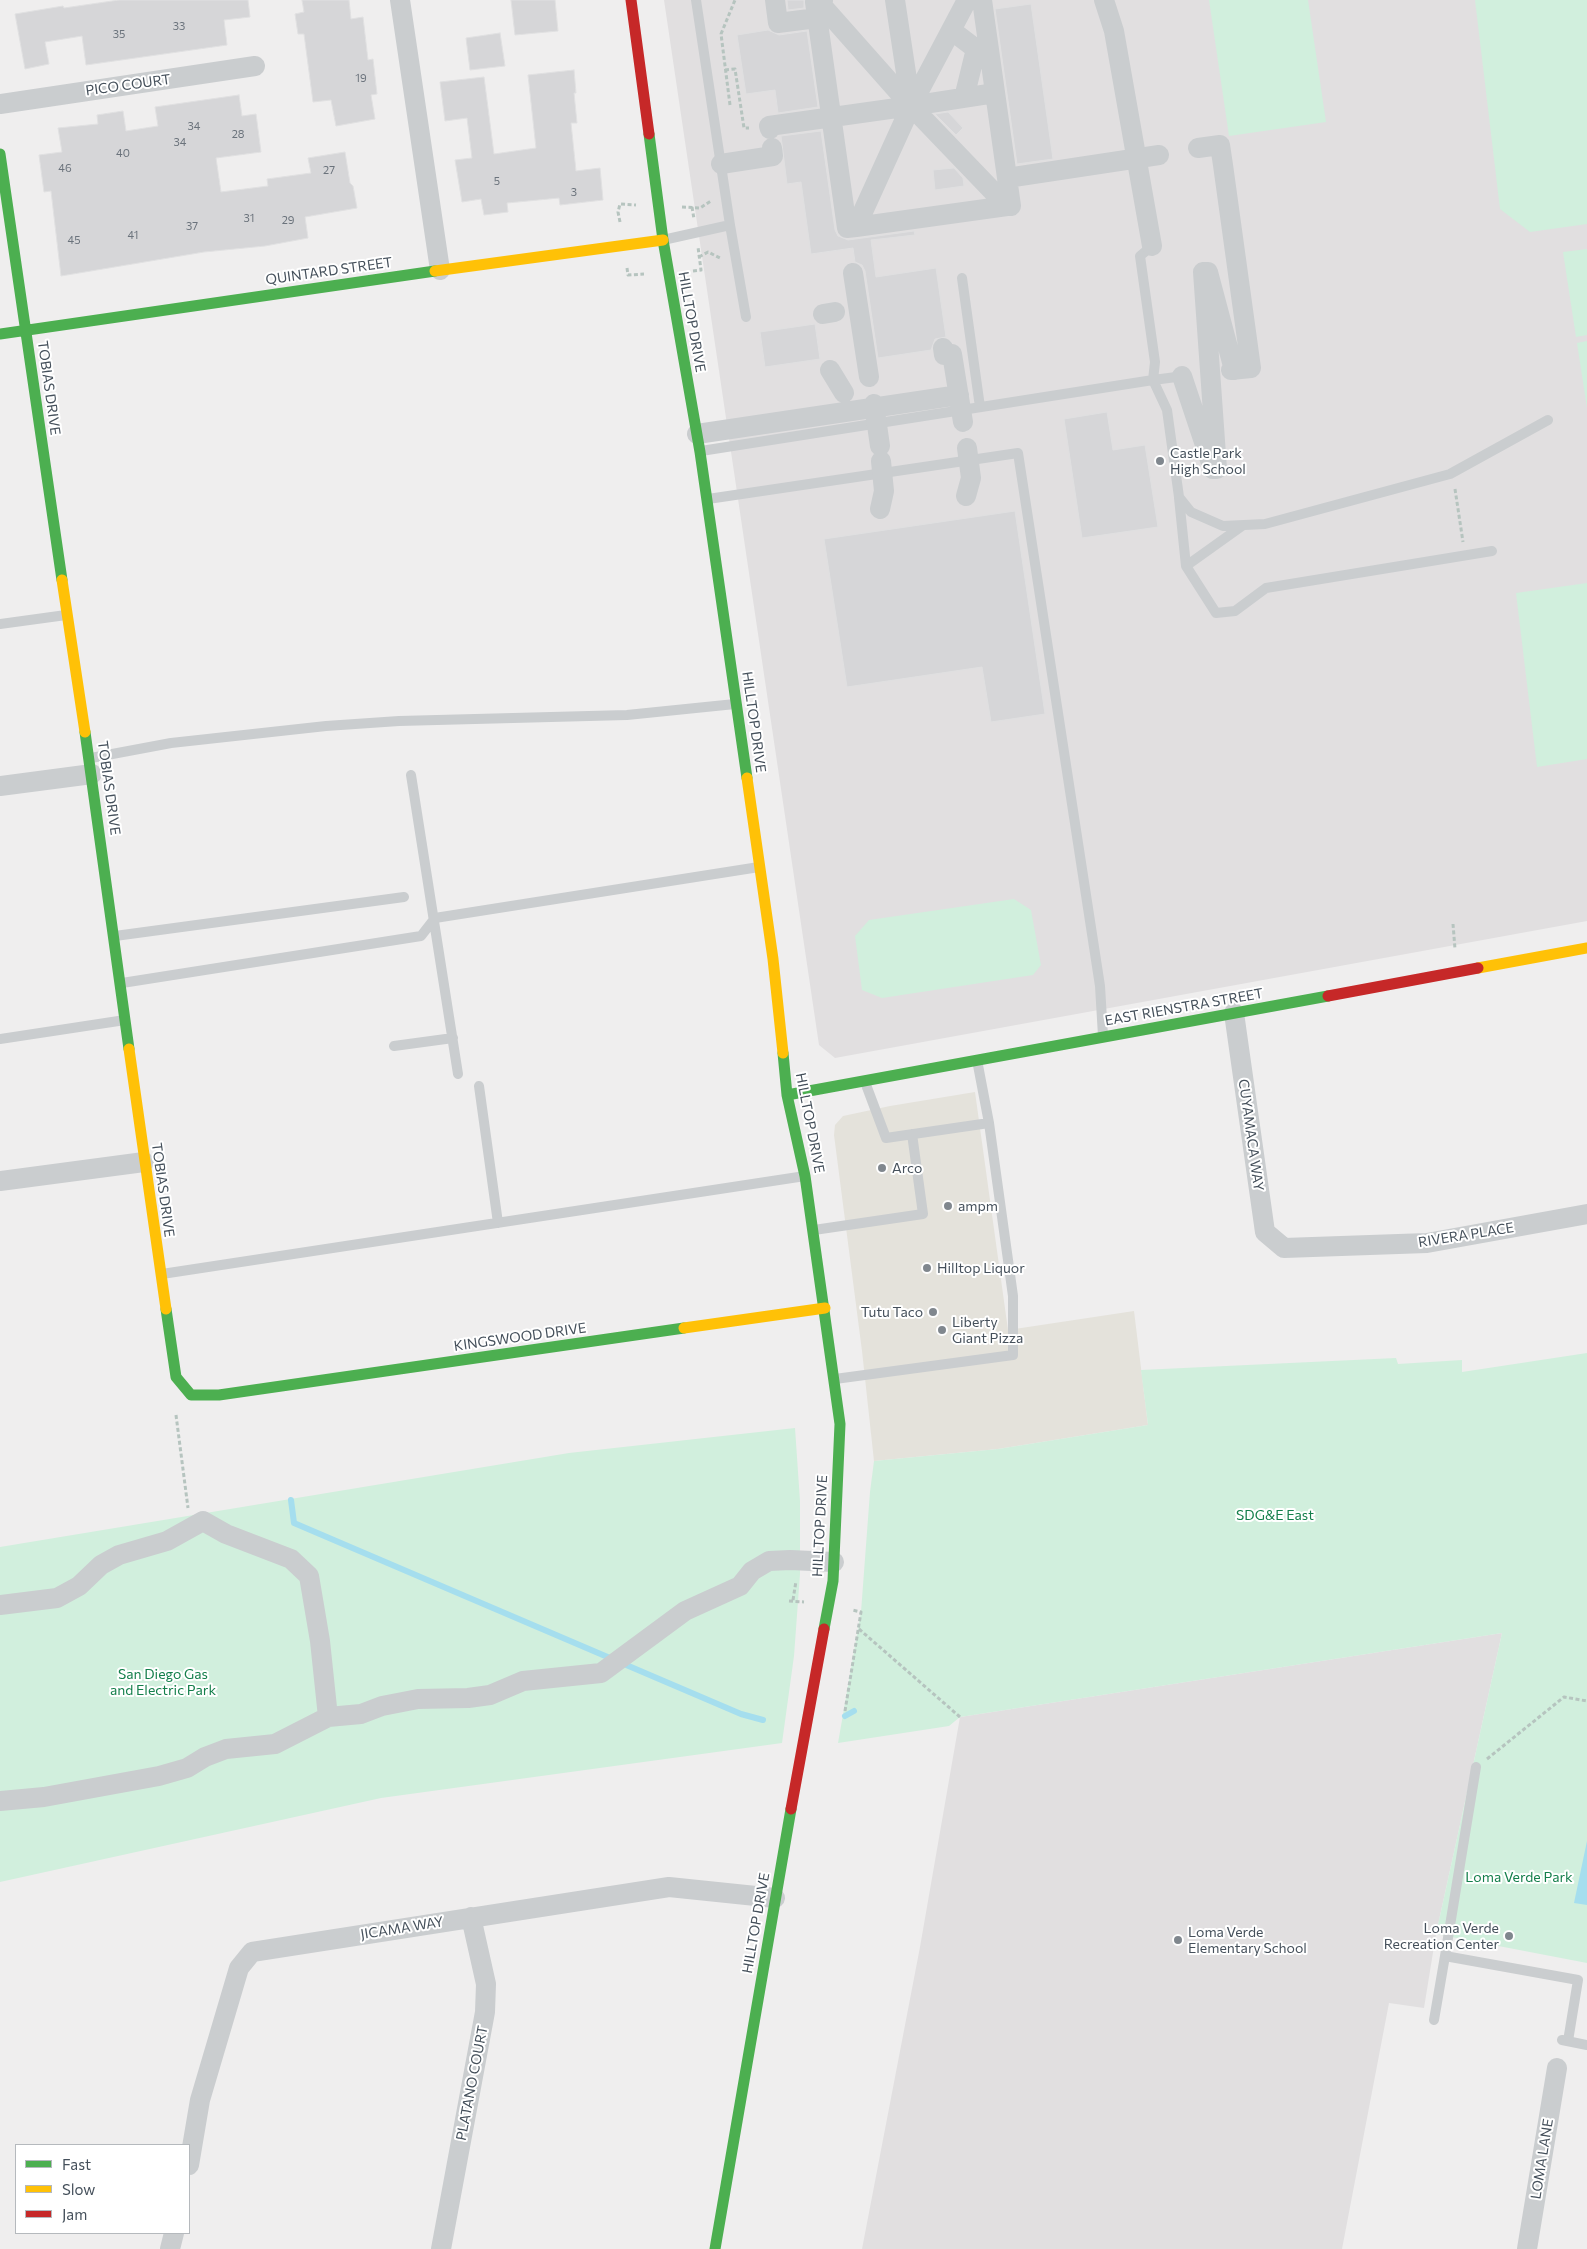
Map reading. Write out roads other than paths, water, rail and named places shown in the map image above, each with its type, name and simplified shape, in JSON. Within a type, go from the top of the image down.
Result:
[{"type":"street","points":[[400,0],[440,270]]},
{"type":"street","name":"HILLTOP DRIVE","points":[[631,0],[662,240],[707,499],[760,867],[773,959],[787,1095],[805,1176],[814,1230],[826,1308],[840,1424],[833,1581],[775,1898],[715,2249]]},
{"type":"street","points":[[775,0],[778,24],[820,6]]},
{"type":"street","points":[[895,0],[910,106]]},
{"type":"street","points":[[856,227],[910,106],[967,0]]},
{"type":"street","points":[[820,6],[831,117],[847,228],[1011,206],[995,93],[982,48],[982,0]]},
{"type":"street","points":[[1104,0],[1114,31],[1152,246]]},
{"type":"street","points":[[820,6],[910,106],[1008,206]]},
{"type":"street","points":[[951,30],[982,48]]},
{"type":"street","points":[[964,98],[982,48]]},
{"type":"street","name":"PICO COURT","points":[[0,104],[255,66]]},
{"type":"street","points":[[721,164],[774,156],[765,135],[769,126],[995,93]]},
{"type":"street","points":[[1198,148],[1220,145],[1251,368],[1210,373]]},
{"type":"street","name":"TOBIAS DRIVE","points":[[0,154],[67,615],[91,766],[144,1162],[176,1377],[192,1394],[219,1396]]},
{"type":"street","points":[[1007,178],[1159,155]]},
{"type":"street","name":"QUINTARD STREET","points":[[0,334],[440,270],[662,240]]},
{"type":"street","points":[[853,273],[842,311],[871,367]]},
{"type":"street","points":[[698,443],[875,411],[966,409],[952,354],[944,355],[942,348]]},
{"type":"street","points":[[830,370],[844,393]]},
{"type":"street","points":[[875,411],[884,491],[880,508]]},
{"type":"street","points":[[966,496],[971,478],[968,454]]},
{"type":"street","points":[[0,786],[91,766]]},
{"type":"street","name":"EAST RIENSTRA STREET","points":[[787,1095],[1587,948]]},
{"type":"street","name":"CUYAMACA WAY","points":[[1234,1013],[1265,1232],[1284,1248]]},
{"type":"street","points":[[0,1181],[144,1162]]},
{"type":"street","name":"RIVERA PLACE","points":[[1284,1248],[1427,1243],[1587,1214]]},
{"type":"street","name":"KINGSWOOD DRIVE","points":[[219,1396],[826,1308]]},
{"type":"street","points":[[0,1605],[57,1598],[78,1586],[106,1562],[119,1555],[167,1541],[203,1521],[226,1534],[291,1559],[309,1576],[320,1641],[328,1717]]},
{"type":"street","points":[[0,1801],[44,1797],[159,1776],[187,1768],[205,1757],[226,1749],[275,1744],[328,1717],[361,1714],[382,1706],[418,1699],[468,1698],[490,1695],[523,1681],[601,1673],[684,1611],[740,1586],[752,1571],[769,1562],[790,1560],[834,1562]]},
{"type":"street","name":"JICAMA WAY","points":[[190,2159],[200,2100],[239,1968],[252,1952],[669,1887],[775,1898]]},
{"type":"street","name":"PLATANO COURT","points":[[441,2249],[485,2012],[486,1984],[471,1917]]},
{"type":"street","name":"LOMA LANE","points":[[1527,2249],[1557,2068]]},
{"type":"street","points":[[170,2249],[174,2234]]},
{"type":"lane","points":[[696,0],[746,317]]},
{"type":"lane","points":[[662,240],[730,225]]},
{"type":"lane","points":[[1152,246],[1140,256],[1155,362],[1153,380],[1166,410],[1179,497],[1186,566],[1216,613],[1235,611],[1266,588],[1492,550]]},
{"type":"lane","points":[[962,278],[966,409],[1210,373]]},
{"type":"lane","points":[[1179,497],[1191,512],[1223,526],[1265,524],[1450,474],[1548,420]]},
{"type":"lane","points":[[707,499],[881,460],[968,454],[1018,453],[1100,986],[1103,1037]]},
{"type":"lane","points":[[1186,566],[1242,525]]},
{"type":"lane","points":[[0,624],[67,615]]},
{"type":"lane","points":[[91,766],[171,743],[326,726],[399,721],[627,715],[736,704]]},
{"type":"lane","points":[[411,775],[435,918],[458,1074]]},
{"type":"lane","points":[[120,983],[421,936],[435,918],[760,867]]},
{"type":"lane","points":[[114,936],[404,897]]},
{"type":"lane","points":[[0,1039],[125,1020]]},
{"type":"lane","points":[[394,1046],[453,1038]]},
{"type":"lane","points":[[834,1379],[1013,1356],[1013,1296],[989,1122],[976,1060]]},
{"type":"lane","points":[[864,1081],[886,1138],[989,1122]]},
{"type":"lane","points":[[479,1086],[498,1223]]},
{"type":"lane","points":[[814,1230],[923,1214],[912,1134]]},
{"type":"lane","points":[[161,1275],[805,1176]]},
{"type":"lane","points":[[1434,2020],[1476,1767]]},
{"type":"lane","points":[[1445,1956],[1578,1980],[1565,2040],[1587,2045]]},
{"type":"water","points":[[1587,1841],[1587,1905],[1574,1903]]},
{"type":"waterway","points":[[291,1500],[294,1523],[741,1714],[763,1720]]},
{"type":"waterway","points":[[845,1716],[854,1711]]},
{"type":"place","name":"Castle Park High School","points":[[1160,461]]},
{"type":"place","name":"Arco","points":[[882,1168]]},
{"type":"place","name":"ampm","points":[[948,1206]]},
{"type":"place","name":"Hilltop Liquor","points":[[927,1268]]},
{"type":"place","name":"Tutu Taco","points":[[933,1312]]},
{"type":"place","name":"Liberty Giant Pizza","points":[[942,1330]]},
{"type":"place","name":"Loma Verde Recreation Center","points":[[1509,1936]]},
{"type":"place","name":"Loma Verde Elementary School","points":[[1178,1940]]},
{"type":"park label","name":"SDG&E East","points":[[1275,1515]]},
{"type":"park label","name":"San Diego Gas and Electric Park","points":[[163,1682]]},
{"type":"park label","name":"Loma Verde Park","points":[[1519,1877]]}]
